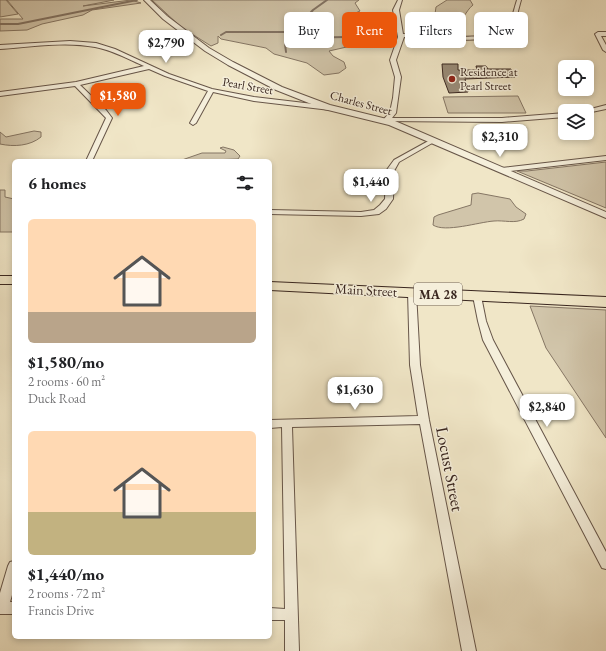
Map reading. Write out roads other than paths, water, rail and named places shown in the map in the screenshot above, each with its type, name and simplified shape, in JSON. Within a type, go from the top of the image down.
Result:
[{"type":"main road","points":[[0,280],[12,280]]},
{"type":"main road","name":"Main Street","points":[[272,286],[606,302]]},
{"type":"street","name":"Charles Street","points":[[147,0],[178,30],[245,71],[280,89],[332,108],[386,120],[606,215]]},
{"type":"street","points":[[386,120],[393,113],[396,98],[398,76],[393,57],[401,35],[396,10],[400,0]]},
{"type":"street","points":[[401,35],[478,38],[497,36],[507,30],[519,0]]},
{"type":"street","points":[[606,34],[598,34],[606,50]]},
{"type":"street","name":"Pearl Street","points":[[0,46],[64,43],[86,44],[109,49],[148,66],[211,90],[254,99],[332,108]]},
{"type":"street","points":[[0,94],[76,84],[148,66]]},
{"type":"street","points":[[76,84],[109,118],[90,159]]},
{"type":"street","points":[[193,123],[211,90]]},
{"type":"street","points":[[594,109],[606,107]]},
{"type":"street","points":[[386,120],[402,118],[500,120],[558,116]]},
{"type":"street","points":[[403,127],[418,119]]},
{"type":"street","points":[[272,212],[355,214],[376,212],[383,207],[389,199],[390,171],[396,161],[432,140]]},
{"type":"street","points":[[502,170],[606,158]]},
{"type":"street","name":"Locust Street","points":[[412,292],[415,366],[424,420],[470,651]]},
{"type":"street","points":[[477,296],[482,321],[488,340],[606,564]]},
{"type":"street","points":[[272,424],[424,420]]},
{"type":"street","points":[[288,423],[292,651]]},
{"type":"street","points":[[5,608],[12,575]]},
{"type":"street","points":[[272,614],[292,615]]},
{"type":"waterway","points":[[0,24],[18,24],[137,0]]},
{"type":"waterway","points":[[311,12],[327,0]]},
{"type":"waterway","points":[[221,35],[226,32],[284,32]]},
{"type":"waterway","points":[[334,37],[342,37]]},
{"type":"waterway","points":[[286,48],[286,52]]},
{"type":"place","name":"Residence at Pearl Street","points":[[452,79]]}]
